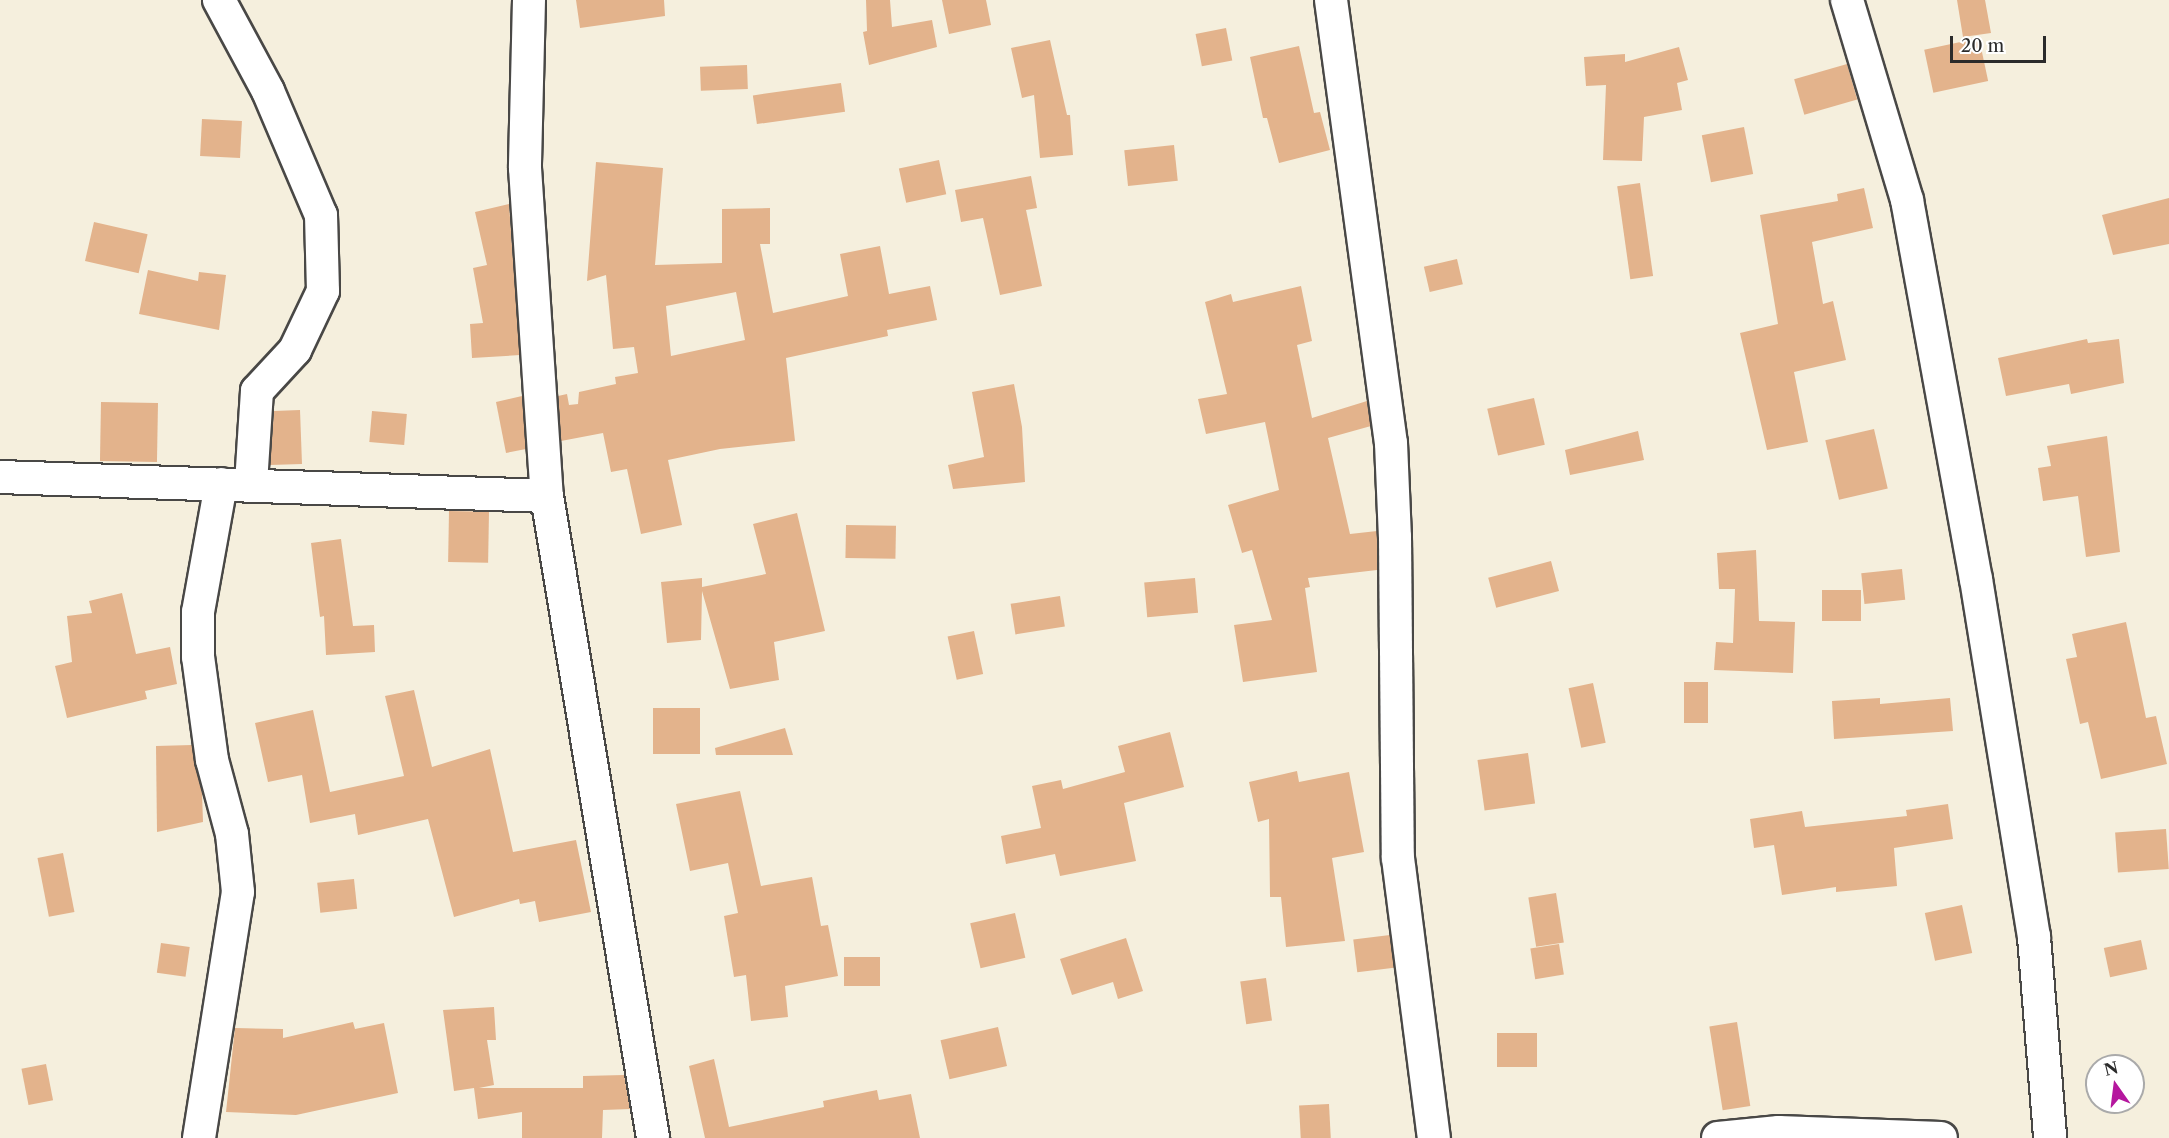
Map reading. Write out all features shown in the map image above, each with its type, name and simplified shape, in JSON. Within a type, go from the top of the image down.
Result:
[{"type":"street","points":[[219,0],[268,91],[321,215],[323,291],[295,350],[257,391],[251,483]]},
{"type":"street","points":[[529,0],[525,168],[547,496],[653,1138]]},
{"type":"street","points":[[1331,0],[1391,443],[1398,858],[1434,1138]]},
{"type":"street","points":[[1847,0],[1907,200],[1976,579],[2034,937],[2040,1049],[2050,1138]]},
{"type":"street","points":[[0,477],[251,483],[547,496]]},
{"type":"street","points":[[198,1138],[238,892],[232,834],[212,760],[198,657],[198,612],[220,483]]},
{"type":"street","points":[[1718,1138],[1779,1132],[1941,1138]]},
{"type":"building","points":[[576,0],[664,0],[665,16],[580,28]]},
{"type":"building","points":[[866,0],[890,0],[892,27],[932,20],[937,47],[869,65],[863,32],[867,31]]},
{"type":"building","points":[[942,0],[986,0],[991,25],[949,34]]},
{"type":"building","points":[[1957,0],[1985,0],[1991,33],[1963,37]]},
{"type":"building","points":[[1226,28],[1232,60],[1202,66],[1196,34]]},
{"type":"building","points":[[1979,38],[1988,81],[1933,93],[1924,50]]},
{"type":"building","points":[[1050,40],[1067,115],[1070,115],[1073,155],[1040,158],[1034,95],[1022,98],[1011,48]]},
{"type":"building","points":[[1299,46],[1314,113],[1320,112],[1330,150],[1279,163],[1267,118],[1263,118],[1250,57]]},
{"type":"building","points":[[1679,47],[1688,80],[1677,83],[1682,110],[1644,117],[1642,161],[1603,160],[1606,85],[1586,86],[1584,57],[1625,54],[1625,62]]},
{"type":"building","points":[[1847,64],[1857,100],[1804,115],[1794,79]]},
{"type":"building","points":[[747,65],[748,89],[701,91],[700,67]]},
{"type":"building","points":[[841,83],[845,112],[757,124],[753,95]]},
{"type":"building","points":[[202,119],[242,121],[240,158],[200,156]]},
{"type":"building","points":[[1744,127],[1753,174],[1711,182],[1702,135]]},
{"type":"building","points":[[1174,145],[1178,181],[1128,186],[1124,150]]},
{"type":"building","points":[[939,160],[946,194],[906,203],[899,169]]},
{"type":"building","points":[[596,162],[663,168],[655,265],[722,263],[722,209],[770,208],[770,244],[760,244],[773,313],[848,296],[840,254],[880,246],[889,294],[930,286],[937,320],[887,330],[888,336],[786,358],[795,441],[720,449],[668,460],[682,525],[641,534],[627,469],[611,472],[603,433],[561,441],[558,396],[567,394],[569,405],[578,404],[579,392],[616,384],[615,377],[638,373],[634,347],[613,349],[606,275],[587,281]],"holes":[[[736,292],[745,340],[671,356],[666,306]]]},
{"type":"building","points":[[1031,176],[1037,208],[1026,210],[1042,286],[1000,295],[983,218],[961,222],[955,190]]},
{"type":"building","points":[[1640,183],[1653,276],[1630,279],[1617,186]]},
{"type":"building","points":[[1864,188],[1873,228],[1812,242],[1823,304],[1833,301],[1846,360],[1794,372],[1808,442],[1767,450],[1740,333],[1778,324],[1760,215],[1838,201],[1837,194]]},
{"type":"building","points":[[2169,198],[2169,244],[2113,255],[2102,215]]},
{"type":"building","points":[[509,204],[520,355],[472,358],[470,324],[483,323],[473,268],[487,265],[475,212]]},
{"type":"building","points":[[94,222],[148,234],[139,273],[85,261]]},
{"type":"building","points":[[1457,259],[1463,284],[1430,292],[1424,267]]},
{"type":"building","points":[[148,270],[198,281],[199,272],[226,275],[219,330],[139,314]]},
{"type":"building","points":[[1301,286],[1312,341],[1297,345],[1312,418],[1367,401],[1371,426],[1328,438],[1350,534],[1377,531],[1377,570],[1308,578],[1310,587],[1305,588],[1317,672],[1243,682],[1234,625],[1272,620],[1252,550],[1242,553],[1228,505],[1279,490],[1265,422],[1206,434],[1198,399],[1227,394],[1205,302],[1231,294],[1233,302]]},
{"type":"building","points":[[2087,339],[2088,343],[2119,339],[2124,383],[2071,394],[2069,384],[2006,396],[1998,358]]},
{"type":"building","points":[[1014,384],[1022,427],[1025,482],[953,489],[948,465],[984,457],[972,392]]},
{"type":"building","points":[[522,396],[526,449],[506,453],[496,402]]},
{"type":"building","points":[[1534,398],[1545,445],[1498,456],[1487,409]]},
{"type":"building","points":[[101,402],[158,403],[157,462],[100,461]]},
{"type":"building","points":[[300,410],[302,464],[270,465],[274,411]]},
{"type":"building","points":[[372,411],[407,414],[404,445],[369,442]]},
{"type":"building","points":[[1874,429],[1888,488],[1839,500],[1825,440]]},
{"type":"building","points":[[1638,431],[1644,460],[1570,475],[1565,450]]},
{"type":"building","points":[[2107,436],[2120,552],[2086,557],[2078,496],[2043,501],[2038,468],[2051,466],[2047,446]]},
{"type":"building","points":[[449,511],[489,512],[488,563],[448,562]]},
{"type":"building","points":[[797,513],[825,631],[774,642],[779,680],[730,689],[702,591],[701,640],[667,643],[661,582],[702,578],[702,587],[766,574],[753,524]]},
{"type":"building","points":[[846,525],[896,526],[895,559],[845,558]]},
{"type":"building","points":[[341,539],[353,626],[374,625],[375,652],[326,655],[324,616],[320,617],[311,543]]},
{"type":"building","points":[[1756,550],[1759,621],[1795,622],[1793,673],[1714,670],[1716,642],[1733,643],[1735,589],[1719,589],[1717,553]]},
{"type":"building","points":[[1551,561],[1559,591],[1496,608],[1488,578]]},
{"type":"building","points":[[1902,569],[1905,600],[1864,604],[1861,573]]},
{"type":"building","points":[[1195,578],[1198,613],[1147,617],[1144,582]]},
{"type":"building","points":[[1822,590],[1861,590],[1861,621],[1822,621]]},
{"type":"building","points":[[122,593],[136,654],[170,647],[177,684],[145,691],[147,699],[67,718],[55,666],[72,662],[67,616],[92,613],[89,601]]},
{"type":"building","points":[[1060,596],[1065,627],[1015,634],[1011,604]]},
{"type":"building","points":[[2126,622],[2146,718],[2156,716],[2167,764],[2101,779],[2088,722],[2080,724],[2066,659],[2077,657],[2072,634]]},
{"type":"building","points":[[974,631],[983,674],[957,680],[948,637]]},
{"type":"building","points":[[1684,682],[1708,682],[1708,723],[1684,723]]},
{"type":"building","points":[[1593,683],[1606,743],[1581,748],[1569,688]]},
{"type":"building","points":[[414,690],[432,767],[490,749],[513,852],[576,840],[591,912],[539,922],[535,901],[520,904],[519,899],[454,917],[428,819],[358,835],[355,814],[310,823],[302,775],[268,782],[255,723],[313,710],[330,792],[404,776],[385,696]]},
{"type":"building","points":[[1880,698],[1880,704],[1950,698],[1953,731],[1834,739],[1832,701]]},
{"type":"building","points":[[653,708],[700,708],[700,754],[653,754]]},
{"type":"building","points":[[785,728],[793,755],[716,755],[715,748]]},
{"type":"building","points":[[1170,732],[1184,787],[1124,803],[1136,861],[1060,876],[1055,854],[1006,864],[1001,836],[1041,828],[1032,786],[1061,780],[1063,789],[1125,772],[1118,746]]},
{"type":"building","points":[[192,745],[202,793],[203,822],[157,832],[156,746]]},
{"type":"building","points":[[1528,753],[1535,804],[1485,811],[1477,760]]},
{"type":"building","points":[[1297,771],[1299,782],[1349,772],[1364,852],[1332,858],[1345,941],[1286,947],[1281,897],[1270,897],[1269,819],[1258,822],[1249,782]]},
{"type":"building","points":[[740,791],[761,886],[812,877],[821,926],[828,925],[838,976],[785,986],[788,1017],[751,1021],[746,975],[734,977],[724,916],[738,913],[728,863],[690,871],[676,804]]},
{"type":"building","points":[[1948,804],[1953,839],[1894,848],[1897,886],[1836,892],[1836,887],[1782,895],[1774,845],[1754,848],[1750,819],[1802,811],[1805,827],[1907,816],[1906,810]]},
{"type":"building","points":[[2166,829],[2169,869],[2118,872],[2115,833]]},
{"type":"building","points":[[63,853],[74,912],[49,917],[37,858]]},
{"type":"building","points":[[354,879],[357,909],[320,913],[317,883]]},
{"type":"building","points":[[1556,893],[1564,942],[1536,947],[1528,897]]},
{"type":"building","points":[[1962,905],[1972,953],[1935,961],[1925,913]]},
{"type":"building","points":[[1015,913],[1025,958],[981,968],[970,923]]},
{"type":"building","points":[[1390,935],[1394,968],[1357,972],[1353,940]]},
{"type":"building","points":[[1126,938],[1143,991],[1118,999],[1113,982],[1072,995],[1060,959]]},
{"type":"building","points":[[2141,940],[2147,969],[2110,977],[2104,948]]},
{"type":"building","points":[[161,943],[190,947],[186,977],[157,973]]},
{"type":"building","points":[[1559,944],[1564,975],[1535,979],[1530,949]]},
{"type":"building","points":[[844,957],[880,957],[880,986],[844,986]]},
{"type":"building","points":[[1266,978],[1272,1021],[1246,1024],[1240,982]]},
{"type":"building","points":[[494,1007],[496,1040],[487,1040],[494,1085],[479,1088],[583,1088],[583,1076],[624,1075],[630,1109],[603,1110],[602,1138],[522,1138],[522,1112],[478,1119],[474,1088],[454,1091],[443,1010]]},
{"type":"building","points":[[353,1022],[355,1029],[384,1023],[398,1093],[296,1115],[226,1112],[235,1028],[283,1029],[283,1038]]},
{"type":"building","points":[[1737,1022],[1750,1106],[1723,1110],[1709,1026]]},
{"type":"building","points":[[998,1027],[1007,1066],[950,1079],[941,1040]]},
{"type":"building","points":[[1497,1033],[1537,1033],[1537,1067],[1497,1067]]},
{"type":"building","points":[[714,1059],[729,1127],[824,1107],[823,1101],[877,1090],[879,1100],[911,1094],[920,1138],[705,1138],[689,1066]]},
{"type":"building","points":[[46,1064],[53,1100],[29,1105],[21,1069]]},
{"type":"building","points":[[1329,1104],[1331,1138],[1301,1138],[1299,1106]]}]
